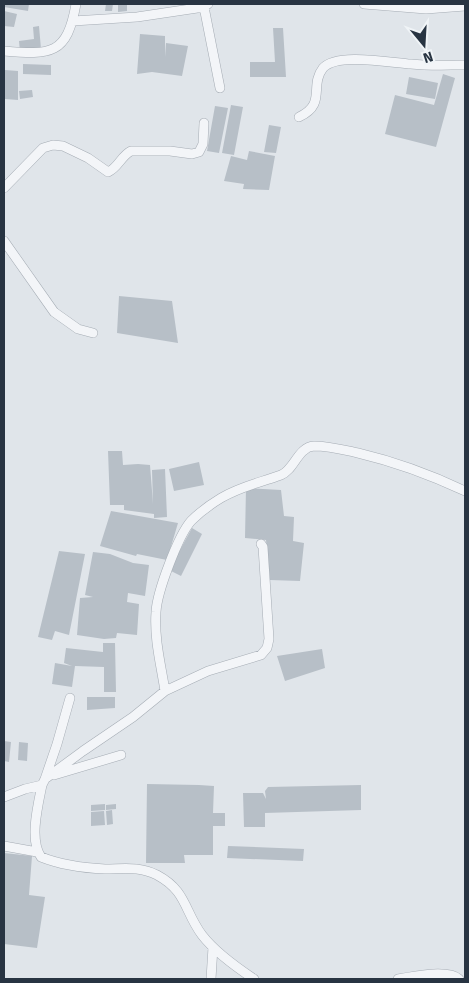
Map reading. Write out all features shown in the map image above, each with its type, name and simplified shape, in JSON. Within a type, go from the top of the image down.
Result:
[{"type":"street","points":[[4,51],[29,53],[50,51],[67,36],[73,21],[76,4]]},
{"type":"street","points":[[364,4],[426,9],[451,5],[465,6]]},
{"type":"street","points":[[73,21],[137,17],[206,5],[220,88]]},
{"type":"street","points":[[299,117],[308,112],[314,104],[323,68],[334,62],[355,60],[413,65],[465,65]]},
{"type":"street","points":[[4,188],[43,148],[53,145],[63,146],[88,158],[101,169],[108,172],[113,170],[126,154],[131,151],[170,151],[192,154],[199,152],[203,144],[204,123]]},
{"type":"street","points":[[4,241],[54,312],[78,329],[93,333]]},
{"type":"street","points":[[165,691],[156,642],[158,594],[178,545],[191,522],[220,499],[245,486],[287,472],[306,448],[311,446],[336,448],[384,459],[439,478],[465,491]]},
{"type":"street","points":[[45,781],[83,751],[133,717],[165,691],[208,672],[261,655],[267,648],[269,639],[263,547],[261,544]]},
{"type":"street","points":[[70,698],[45,781],[34,838],[37,852],[41,857],[48,860],[87,868],[137,868],[157,875],[172,884],[180,892],[194,923],[213,947],[254,979]]},
{"type":"street","points":[[4,797],[121,755]]},
{"type":"street","points":[[4,846],[37,852]]},
{"type":"street","points":[[211,979],[213,947]]},
{"type":"street","points":[[398,979],[412,976],[445,974],[454,975],[459,979]]},
{"type":"building","points":[[4,4],[29,4],[28,11],[4,7]]},
{"type":"building","points":[[106,4],[113,4],[112,11],[105,11]]},
{"type":"building","points":[[118,4],[127,4],[127,11],[118,12]]},
{"type":"building","points":[[4,11],[17,14],[14,27],[4,26]]},
{"type":"building","points":[[39,26],[41,49],[20,52],[19,41],[34,39],[33,27]]},
{"type":"building","points":[[273,28],[283,28],[286,77],[250,77],[250,62],[275,62]]},
{"type":"building","points":[[140,34],[165,36],[165,57],[166,43],[188,46],[182,76],[152,72],[137,74]]},
{"type":"building","points":[[23,64],[51,65],[51,75],[23,74]]},
{"type":"building","points":[[5,70],[18,71],[18,100],[5,99]]},
{"type":"building","points":[[443,74],[455,78],[436,147],[385,134],[395,95],[434,105]]},
{"type":"building","points":[[409,77],[438,83],[435,99],[406,94]]},
{"type":"building","points":[[32,90],[33,97],[20,99],[19,91]]},
{"type":"building","points":[[231,105],[243,107],[234,155],[222,153]]},
{"type":"building","points":[[215,106],[228,108],[219,153],[207,151]]},
{"type":"building","points":[[269,125],[281,127],[276,153],[264,152]]},
{"type":"building","points":[[249,151],[275,156],[269,190],[243,189],[244,184],[224,181],[231,156],[247,160]]},
{"type":"building","points":[[119,296],[172,301],[178,343],[117,333]]},
{"type":"building","points":[[108,451],[122,451],[123,465],[150,465],[153,504],[152,470],[165,469],[167,517],[154,518],[154,514],[124,510],[124,505],[110,505]]},
{"type":"building","points":[[199,462],[204,485],[174,491],[169,469]]},
{"type":"building","points":[[246,488],[281,490],[284,516],[294,517],[293,541],[304,543],[300,581],[270,580],[266,540],[245,538]]},
{"type":"building","points":[[111,511],[178,523],[167,560],[137,554],[136,556],[100,546]]},
{"type":"building","points":[[192,528],[202,534],[181,576],[169,570]]},
{"type":"building","points":[[59,551],[85,554],[69,635],[55,631],[52,640],[38,637]]},
{"type":"building","points":[[93,552],[110,554],[133,563],[149,565],[145,596],[128,593],[127,602],[139,604],[137,635],[117,633],[116,638],[104,639],[77,635],[80,598],[93,597],[85,595]]},
{"type":"building","points":[[103,643],[115,643],[116,692],[104,692],[104,667],[75,666],[72,687],[52,684],[55,663],[72,666],[64,663],[66,648],[103,652]]},
{"type":"building","points":[[322,649],[325,668],[285,681],[277,656]]},
{"type":"building","points":[[87,697],[115,697],[115,708],[87,710]]},
{"type":"building","points":[[4,741],[11,742],[9,762],[4,761]]},
{"type":"building","points":[[19,742],[28,743],[27,761],[18,760]]},
{"type":"building","points":[[147,784],[214,786],[213,813],[225,813],[225,826],[213,826],[213,855],[184,855],[185,863],[146,863]]},
{"type":"building","points":[[361,785],[361,810],[265,813],[265,827],[244,827],[243,793],[263,793],[266,799],[265,791],[268,787]]},
{"type":"building","points":[[105,804],[105,810],[91,811],[91,805]]},
{"type":"building","points":[[116,804],[116,809],[106,810],[106,805]]},
{"type":"building","points":[[112,810],[113,824],[107,825],[106,811]]},
{"type":"building","points":[[104,811],[105,825],[91,826],[91,812]]},
{"type":"building","points":[[228,846],[304,849],[303,861],[227,858]]},
{"type":"building","points":[[4,853],[32,856],[29,895],[45,897],[37,948],[4,944]]}]
